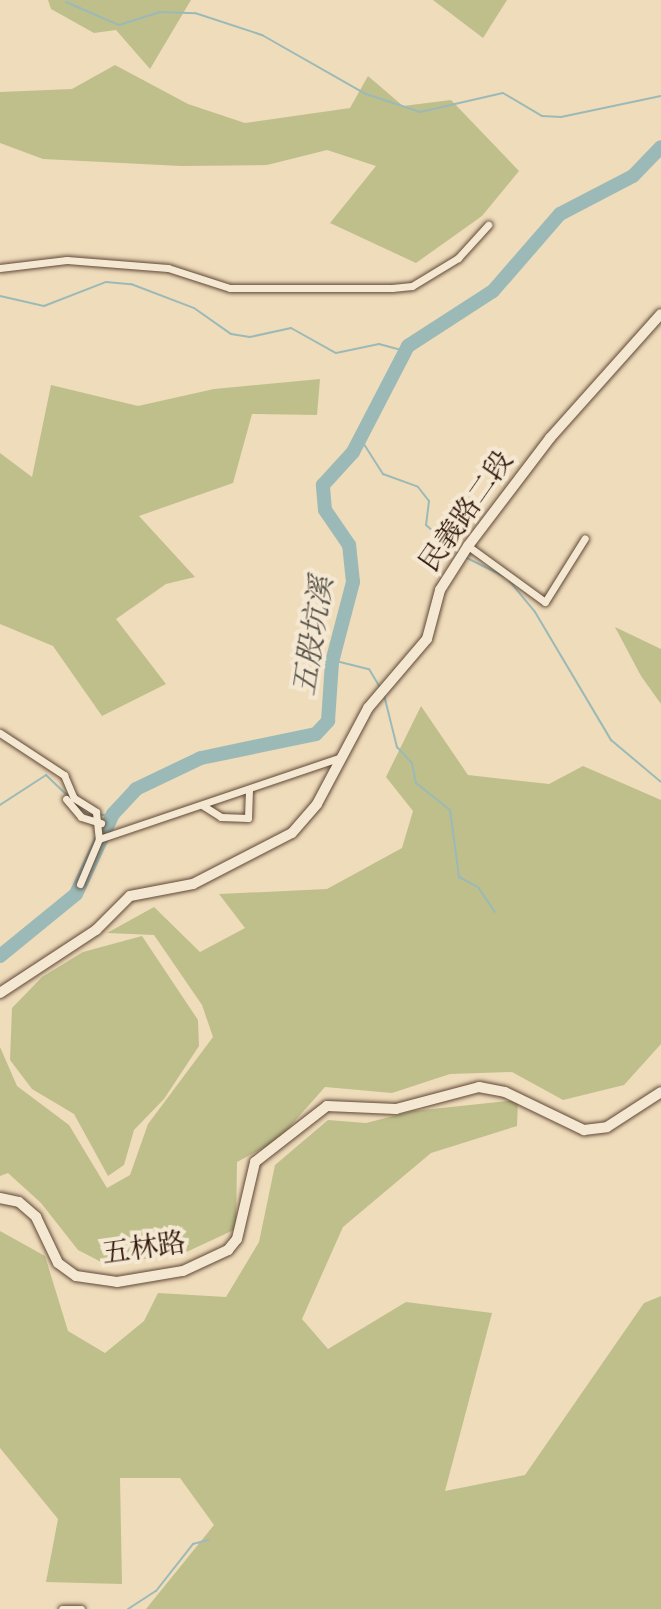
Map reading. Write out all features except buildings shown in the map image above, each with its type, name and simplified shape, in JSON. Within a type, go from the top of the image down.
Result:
[{"type":"main road","name":"民義路二段","points":[[0,993],[96,930],[130,896],[193,884],[292,833],[317,804],[338,758],[383,693],[427,639],[440,590],[464,552],[550,438],[661,314]]},
{"type":"main road","name":"五林路","points":[[0,1198],[19,1202],[36,1217],[58,1263],[76,1276],[113,1283],[183,1271],[228,1250],[237,1239],[255,1162],[327,1106],[396,1109],[479,1087],[505,1092],[567,1124],[607,1127],[661,1092]]},
{"type":"street","points":[[0,268],[67,260],[168,268],[230,288],[392,288],[412,286],[458,258],[488,225]]},
{"type":"street","points":[[464,552],[545,602],[585,538]]},
{"type":"street","points":[[0,733],[64,775],[74,798],[101,823],[103,840],[80,884]]},
{"type":"street","points":[[103,840],[338,758]]},
{"type":"street","points":[[202,805],[221,817],[248,818],[249,789]]},
{"type":"street","points":[[66,799],[81,817],[101,823]]},
{"type":"street","points":[[62,1609],[81,1609]]},
{"type":"green space","points":[[48,0],[191,0],[150,69],[116,30],[94,33],[51,9]]},
{"type":"green space","points":[[433,0],[507,0],[483,38]]},
{"type":"green space","points":[[115,65],[188,104],[245,123],[350,108],[368,76],[403,106],[451,100],[519,171],[482,216],[416,263],[330,223],[376,166],[327,150],[267,165],[181,166],[43,159],[0,143],[0,92],[72,89]]},
{"type":"green space","points":[[320,379],[317,415],[252,414],[233,483],[139,516],[195,577],[166,584],[116,619],[166,684],[102,716],[53,646],[0,624],[0,453],[32,477],[51,385],[138,406],[214,389]]},
{"type":"green space","points":[[615,627],[661,649],[661,704],[641,676]]},
{"type":"green space","points":[[421,706],[468,775],[549,784],[583,766],[661,800],[661,1044],[624,1085],[563,1100],[512,1072],[450,1074],[392,1093],[325,1087],[278,1140],[237,1162],[236,1229],[182,1254],[105,1264],[78,1250],[41,1203],[8,1173],[0,1176],[0,1047],[17,1086],[69,1125],[107,1188],[130,1175],[148,1124],[213,1037],[202,1005],[154,935],[107,933],[154,907],[200,952],[245,928],[219,894],[327,889],[402,848],[413,811],[386,777]]},
{"type":"green space","points":[[142,936],[198,1020],[199,1046],[164,1099],[134,1130],[124,1165],[108,1176],[74,1114],[32,1089],[10,1060],[12,1008],[42,977],[83,952]]},
{"type":"green space","points":[[518,1100],[517,1126],[431,1153],[343,1227],[302,1319],[328,1349],[406,1302],[492,1313],[445,1491],[525,1475],[644,1303],[661,1296],[661,1609],[146,1609],[214,1525],[180,1478],[120,1478],[122,1584],[46,1582],[58,1519],[0,1448],[0,1231],[45,1256],[68,1331],[105,1353],[144,1321],[158,1293],[226,1297],[259,1242],[275,1165],[328,1120],[366,1123],[413,1111]]},
{"type":"waterway","points":[[66,2],[119,25],[160,12],[195,13],[262,35],[366,94],[420,112],[503,93],[542,116],[561,117],[661,96]]},
{"type":"waterway","name":"五股坑溪","points":[[0,956],[76,894],[113,814],[136,789],[201,758],[316,734],[328,721],[332,662],[353,582],[349,545],[325,510],[323,485],[353,452],[408,346],[493,291],[560,214],[633,176],[661,147]]},
{"type":"waterway","points":[[0,296],[44,306],[106,282],[131,284],[194,308],[231,334],[250,337],[291,328],[336,353],[379,344],[405,351]]},
{"type":"waterway","points":[[360,438],[383,474],[418,487],[429,501],[426,525],[458,553]]},
{"type":"waterway","points":[[467,558],[507,578],[535,612],[611,740],[661,782]]},
{"type":"waterway","points":[[332,660],[369,669],[381,689]]},
{"type":"waterway","points":[[384,695],[397,747],[412,763],[416,783],[450,810],[459,877],[478,887],[495,912]]},
{"type":"waterway","points":[[0,805],[46,775],[68,796]]},
{"type":"waterway","points":[[77,807],[91,816],[113,814]]},
{"type":"waterway","points":[[128,1609],[156,1591],[193,1544],[208,1540]]}]
